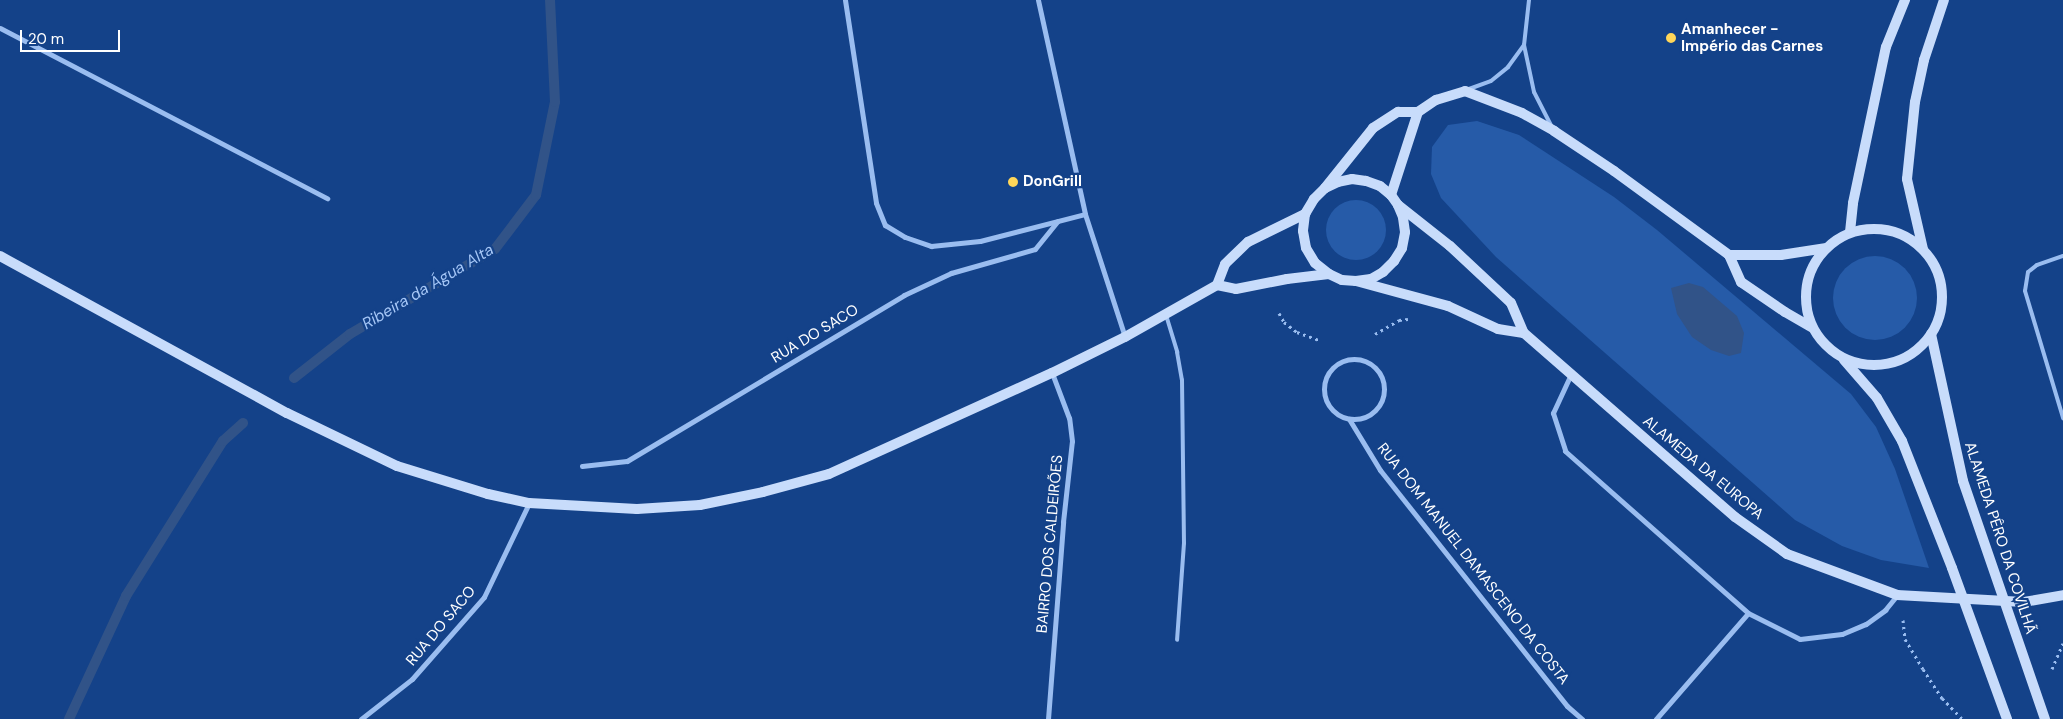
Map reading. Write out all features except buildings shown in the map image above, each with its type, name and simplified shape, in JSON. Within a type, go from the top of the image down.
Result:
[{"type":"main road","points":[[1850,232],[1853,204],[1884,57],[1905,0]]},
{"type":"main road","points":[[1923,249],[1907,179],[1915,102],[1924,60],[1944,0]]},
{"type":"main road","points":[[1325,188],[1373,128],[1398,112],[1418,112],[1436,100],[1465,91],[1522,113],[1554,131],[1614,170],[1729,255],[1741,282],[1785,312],[1812,327]]},
{"type":"main road","points":[[1391,195],[1418,112]]},
{"type":"main road","name":"ALAMEDA DA EUROPA","points":[[1524,334],[1498,329],[1448,306],[1342,280],[1329,274],[1315,263],[1306,248],[1303,231],[1306,214],[1314,199],[1325,188],[1338,182],[1352,179],[1366,180],[1380,186],[1391,195],[1398,205],[1450,246],[1511,303],[1524,334],[1734,517],[1787,554],[1897,595],[2024,602],[2063,595]]},
{"type":"main road","name":"ALAMEDA DA EUROPA","points":[[1356,282],[1371,279],[1383,272],[1394,261],[1402,248],[1405,232],[1398,205]]},
{"type":"main road","points":[[0,256],[287,413],[397,466],[488,494],[529,503],[637,509],[700,505],[763,492],[829,474],[1052,374],[1125,337],[1217,285],[1226,264],[1248,242],[1306,214]]},
{"type":"main road","points":[[1844,359],[1865,366],[1887,365],[1908,358],[1924,344],[1937,326],[1942,306],[1942,285],[1935,266],[1923,249],[1908,237],[1889,230],[1869,228],[1850,232],[1826,248],[1813,264],[1806,285],[1806,306],[1812,327],[1825,346],[1844,359],[1878,398],[1902,441],[1982,647],[2006,719]]},
{"type":"main road","points":[[1729,255],[1781,255],[1826,248]]},
{"type":"main road","points":[[1217,285],[1236,290],[1287,279],[1329,274]]},
{"type":"main road","name":"ALAMEDA PÊRO DA COVILHÃ","points":[[1931,334],[1963,481],[2045,719]]},
{"type":"street","points":[[845,0],[876,203],[885,225],[904,237],[931,246],[980,241],[1085,214]]},
{"type":"street","points":[[1038,0],[1085,214],[1125,337]]},
{"type":"street","points":[[0,28],[327,198]]},
{"type":"street","name":"RUA DO SACO","points":[[582,466],[628,461],[904,294],[951,273],[1035,249],[1058,221]]},
{"type":"street","name":"RUA DOM MANUEL DAMASCENO DA COSTA","points":[[1349,419],[1368,415],[1376,410],[1382,402],[1384,392],[1380,373],[1365,361],[1356,359],[1346,360],[1334,368],[1326,380],[1324,391],[1332,409],[1349,419],[1380,470],[1567,706],[1582,719]]},
{"type":"street","name":"BAIRRO DOS CALDEIRÕES","points":[[1048,719],[1063,522],[1072,441],[1069,418],[1052,374]]},
{"type":"street","points":[[1571,374],[1553,413],[1565,451],[1748,613],[1800,640],[1842,634],[1866,624],[1884,610],[1897,595]]},
{"type":"street","name":"RUA DO SACO","points":[[361,719],[412,679],[484,597],[529,503]]},
{"type":"street","points":[[1656,719],[1748,613]]},
{"type":"lane","points":[[1528,0],[1524,45],[1534,92],[1554,131]]},
{"type":"lane","points":[[1465,91],[1491,81],[1508,67],[1524,45]]},
{"type":"lane","points":[[2063,256],[2037,264],[2028,272],[2026,286],[2063,418]]},
{"type":"lane","points":[[1166,313],[1177,352],[1182,380],[1184,543],[1177,640]]},
{"type":"path","points":[[1279,313],[1284,322],[1297,332],[1319,340]]},
{"type":"path","points":[[1376,334],[1399,320],[1415,319]]},
{"type":"path","points":[[1902,617],[1905,639],[1942,698],[1962,719]]},
{"type":"path","points":[[2048,670],[2054,668],[2063,643]]},
{"type":"shaded area","points":[[1477,121],[1519,135],[1614,197],[1657,230],[1851,394],[1876,427],[1895,469],[1929,568],[1881,560],[1842,546],[1795,520],[1496,257],[1441,198],[1431,174],[1432,147],[1448,125]]},
{"type":"shaded area","points":[[1356,200],[1372,205],[1377,209],[1381,214],[1386,230],[1381,246],[1377,251],[1372,255],[1356,260],[1340,255],[1335,251],[1331,246],[1326,230],[1331,214],[1335,209],[1340,205]]},
{"type":"shaded area","points":[[1875,256],[1891,259],[1905,268],[1914,282],[1917,298],[1914,314],[1905,328],[1891,337],[1875,340],[1859,337],[1845,328],[1836,314],[1833,298],[1836,282],[1845,268],[1859,259]]},
{"type":"shaded area","points":[[1689,283],[1703,287],[1737,316],[1744,333],[1741,353],[1729,356],[1711,350],[1692,337],[1677,314],[1671,288]]},
{"type":"waterway","name":"Ribeira da Água Alta","points":[[294,378],[350,334],[495,249],[536,195],[555,102],[550,0]]},
{"type":"waterway","name":"Ribeira da Água Alta","points":[[69,719],[126,596],[223,441],[243,423]]},
{"type":"place","name":"Amanhecer - Império das Carnes","points":[[1671,38]]},
{"type":"place","name":"DonGrill","points":[[1013,182]]}]
